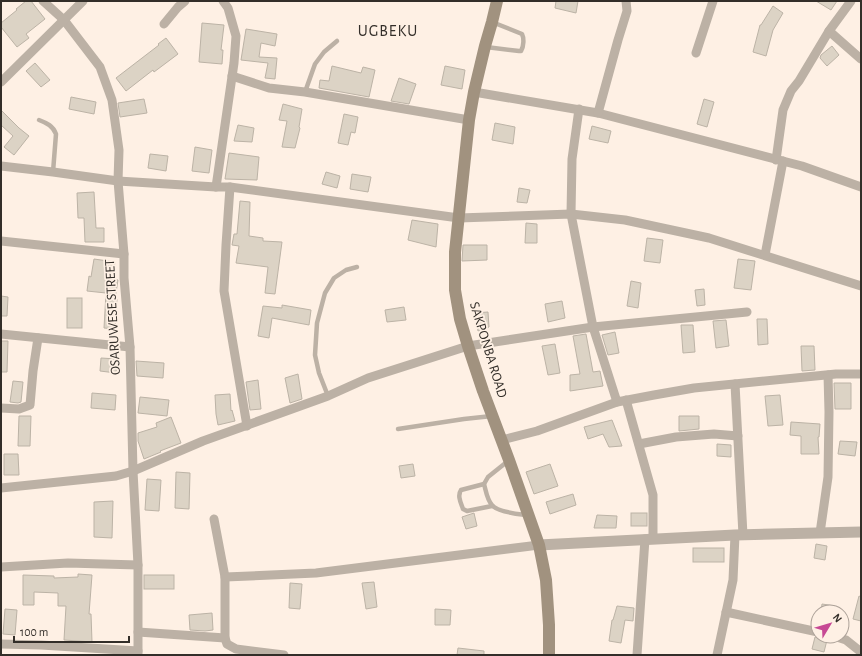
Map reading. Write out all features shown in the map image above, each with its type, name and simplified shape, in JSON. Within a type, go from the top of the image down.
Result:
[{"type":"main road","name":"SAKPONBA ROAD","points":[[497,1],[484,46],[469,120],[455,252],[455,290],[460,319],[468,346],[539,545],[546,580],[549,655]]},
{"type":"street","name":"OSARUWESE STREET","points":[[43,1],[64,20],[100,67],[112,100],[119,150],[118,182],[130,347],[133,471],[138,565],[138,653]]},
{"type":"street","points":[[3,77],[83,1]]},
{"type":"street","points":[[164,24],[185,1]]},
{"type":"street","points":[[216,187],[232,76],[236,36],[228,8],[224,1]]},
{"type":"street","points":[[598,113],[627,11],[626,1]]},
{"type":"street","points":[[696,53],[713,1]]},
{"type":"street","points":[[765,255],[779,161],[783,110],[791,91],[799,81],[829,31],[851,1]]},
{"type":"street","points":[[829,31],[861,59]]},
{"type":"street","points":[[232,76],[269,88],[305,92],[469,120]]},
{"type":"street","points":[[474,92],[598,113],[802,166],[861,187]]},
{"type":"street","points":[[579,109],[572,159],[571,214],[593,327],[639,444],[653,495],[637,655]]},
{"type":"street","points":[[1,166],[118,182],[230,187],[459,218],[571,214],[625,220],[709,238],[861,286]]},
{"type":"street","points":[[230,187],[224,291],[247,426]]},
{"type":"street","points":[[1,241],[124,254]]},
{"type":"street","points":[[1,488],[116,476],[133,471],[202,442],[328,396],[368,378],[468,346],[593,327],[747,312]]},
{"type":"street","points":[[1,334],[130,347]]},
{"type":"street","points":[[1,408],[19,409],[30,405],[38,338]]},
{"type":"street","points":[[502,440],[538,431],[622,401],[694,388],[828,375],[861,374]]},
{"type":"street","points":[[820,533],[828,477],[828,375]]},
{"type":"street","points":[[717,655],[733,580],[739,535],[738,436],[735,384]]},
{"type":"street","points":[[639,444],[676,437],[714,434],[738,436]]},
{"type":"street","points":[[214,519],[225,577],[225,638],[227,644],[236,649],[280,655]]},
{"type":"street","points":[[225,577],[316,573],[539,545],[739,535],[861,532]]},
{"type":"street","points":[[1,567],[68,563],[138,565]]},
{"type":"street","points":[[726,612],[810,630]]},
{"type":"street","points":[[138,632],[225,638]]},
{"type":"street","points":[[850,643],[861,652]]},
{"type":"street","points":[[1,644],[41,645],[138,653]]},
{"type":"lane","points":[[484,46],[519,51],[521,51],[522,48],[524,37],[522,34],[492,22]]},
{"type":"lane","points":[[305,92],[315,64],[324,52],[337,41]]},
{"type":"lane","points":[[39,120],[54,129],[56,134],[53,172]]},
{"type":"lane","points":[[328,396],[319,374],[315,355],[317,323],[325,293],[334,278],[346,270],[357,267]]},
{"type":"lane","points":[[398,429],[493,416]]},
{"type":"lane","points":[[492,506],[467,511],[463,509],[459,493],[461,490],[484,484],[488,477],[509,460]]},
{"type":"lane","points":[[484,484],[492,506],[497,509],[528,516]]},
{"type":"building","points":[[26,1],[31,1],[45,19],[26,34],[29,38],[17,47],[1,27],[1,23]]},
{"type":"building","points":[[556,1],[578,1],[576,13],[555,8]]},
{"type":"building","points":[[816,1],[837,1],[831,10]]},
{"type":"building","points":[[773,6],[783,13],[773,30],[766,56],[753,52],[760,25]]},
{"type":"building","points":[[202,23],[224,25],[221,50],[223,50],[222,64],[199,62]]},
{"type":"building","points":[[246,29],[277,34],[275,46],[261,43],[259,57],[277,58],[275,79],[265,78],[268,63],[241,60]]},
{"type":"building","points":[[166,38],[178,54],[154,72],[153,70],[126,91],[116,78]]},
{"type":"building","points":[[832,46],[839,55],[827,66],[820,58],[821,55]]},
{"type":"building","points":[[35,63],[50,80],[41,87],[26,71]]},
{"type":"building","points":[[332,66],[361,73],[363,67],[375,70],[369,97],[319,88],[320,80],[329,81]]},
{"type":"building","points":[[445,66],[465,70],[462,89],[441,85]]},
{"type":"building","points":[[399,78],[416,84],[409,104],[391,101]]},
{"type":"building","points":[[71,97],[96,102],[94,114],[69,109]]},
{"type":"building","points":[[144,99],[147,113],[120,117],[118,103]]},
{"type":"building","points":[[704,99],[714,102],[707,127],[697,124]]},
{"type":"building","points":[[283,104],[302,109],[300,128],[295,148],[282,147],[287,121],[279,120]]},
{"type":"building","points":[[1,110],[29,136],[14,155],[4,147],[13,136],[1,125]]},
{"type":"building","points":[[344,114],[358,117],[355,133],[351,132],[348,145],[338,143]]},
{"type":"building","points":[[495,123],[515,127],[513,144],[492,140]]},
{"type":"building","points":[[238,125],[254,128],[252,142],[234,141]]},
{"type":"building","points":[[592,126],[611,131],[608,143],[589,139]]},
{"type":"building","points":[[195,147],[212,150],[209,173],[192,171]]},
{"type":"building","points":[[229,153],[259,157],[257,180],[225,179]]},
{"type":"building","points":[[150,154],[168,156],[166,171],[148,168]]},
{"type":"building","points":[[326,172],[340,176],[337,188],[322,184]]},
{"type":"building","points":[[352,174],[371,177],[368,192],[350,189]]},
{"type":"building","points":[[519,188],[530,190],[527,203],[517,202]]},
{"type":"building","points":[[94,192],[96,228],[104,228],[104,242],[85,242],[84,218],[78,218],[77,193]]},
{"type":"building","points":[[240,201],[250,202],[249,236],[263,238],[263,241],[282,242],[275,294],[265,293],[268,267],[236,263],[239,246],[232,245],[234,234],[237,234]]},
{"type":"building","points":[[412,220],[438,224],[436,247],[408,240]]},
{"type":"building","points":[[526,223],[537,224],[537,243],[525,243]]},
{"type":"building","points":[[647,238],[663,240],[660,263],[644,261]]},
{"type":"building","points":[[463,245],[487,245],[487,260],[462,261]]},
{"type":"building","points":[[94,259],[115,262],[112,279],[118,280],[115,299],[117,299],[115,329],[104,328],[106,293],[87,291],[89,276],[91,277]]},
{"type":"building","points":[[738,259],[755,261],[751,290],[734,288]]},
{"type":"building","points":[[631,281],[641,283],[638,308],[627,306]]},
{"type":"building","points":[[704,289],[705,305],[697,306],[695,290]]},
{"type":"building","points":[[1,296],[8,297],[7,316],[1,316]]},
{"type":"building","points":[[67,298],[82,298],[82,328],[67,328]]},
{"type":"building","points":[[562,301],[565,318],[548,322],[545,304]]},
{"type":"building","points":[[282,305],[311,310],[309,325],[272,318],[269,338],[258,336],[263,306],[282,308]]},
{"type":"building","points":[[404,307],[406,320],[387,322],[385,310]]},
{"type":"building","points":[[488,312],[489,327],[478,331],[475,313]]},
{"type":"building","points":[[757,319],[767,319],[768,344],[758,345]]},
{"type":"building","points":[[726,320],[729,346],[716,348],[713,321]]},
{"type":"building","points":[[681,325],[693,325],[695,352],[683,353]]},
{"type":"building","points":[[615,332],[619,353],[608,355],[602,335]]},
{"type":"building","points":[[586,334],[593,372],[600,371],[603,386],[570,391],[570,375],[580,374],[573,336]]},
{"type":"building","points":[[1,341],[8,341],[7,372],[1,372]]},
{"type":"building","points":[[555,344],[560,373],[548,375],[542,346]]},
{"type":"building","points":[[801,346],[814,346],[815,370],[802,371]]},
{"type":"building","points":[[101,358],[117,359],[116,373],[100,371]]},
{"type":"building","points":[[136,361],[164,363],[163,378],[137,376]]},
{"type":"building","points":[[298,374],[302,399],[290,403],[285,378]]},
{"type":"building","points":[[258,380],[261,409],[250,410],[246,382]]},
{"type":"building","points":[[13,381],[23,382],[21,402],[18,403],[10,402]]},
{"type":"building","points":[[834,383],[851,383],[851,409],[835,409]]},
{"type":"building","points":[[92,393],[116,395],[115,410],[91,408]]},
{"type":"building","points":[[230,394],[231,411],[232,410],[235,421],[218,425],[215,395]]},
{"type":"building","points":[[780,395],[783,425],[768,426],[765,396]]},
{"type":"building","points":[[140,397],[169,400],[167,416],[138,413]]},
{"type":"building","points":[[19,416],[31,416],[30,446],[18,446]]},
{"type":"building","points":[[679,416],[699,416],[699,429],[679,431]]},
{"type":"building","points":[[171,417],[181,443],[144,459],[138,441],[138,433],[157,427],[156,423]]},
{"type":"building","points":[[612,420],[622,446],[609,447],[603,434],[588,439],[584,427]]},
{"type":"building","points":[[791,422],[820,424],[818,437],[819,454],[801,454],[801,436],[790,435]]},
{"type":"building","points":[[840,441],[857,442],[855,456],[838,454]]},
{"type":"building","points":[[717,444],[731,445],[731,457],[717,456]]},
{"type":"building","points":[[4,454],[18,454],[19,475],[4,475]]},
{"type":"building","points":[[413,464],[415,476],[401,478],[399,466]]},
{"type":"building","points":[[550,464],[558,486],[534,494],[526,472]]},
{"type":"building","points":[[176,472],[190,473],[189,509],[175,508]]},
{"type":"building","points":[[147,479],[161,480],[159,511],[145,510]]},
{"type":"building","points":[[573,494],[576,505],[550,514],[546,502]]},
{"type":"building","points":[[113,501],[112,538],[94,537],[94,502]]},
{"type":"building","points":[[474,513],[477,526],[466,529],[462,517]]},
{"type":"building","points":[[631,513],[647,513],[647,526],[631,526]]},
{"type":"building","points":[[597,515],[617,516],[616,528],[594,528]]},
{"type":"building","points":[[816,544],[827,546],[825,560],[814,558]]},
{"type":"building","points":[[693,548],[724,548],[724,562],[693,562]]},
{"type":"building","points":[[78,574],[92,575],[89,614],[91,614],[92,642],[64,640],[66,606],[58,606],[58,593],[34,592],[34,605],[23,605],[23,575],[54,576],[54,578],[78,577]]},
{"type":"building","points":[[144,575],[174,575],[174,589],[144,589]]},
{"type":"building","points":[[374,582],[377,607],[366,609],[362,583]]},
{"type":"building","points":[[290,583],[302,584],[300,609],[289,608]]},
{"type":"building","points":[[859,596],[861,597],[861,621],[853,619]]},
{"type":"building","points":[[617,606],[634,608],[633,621],[625,620],[621,643],[609,641],[612,620]]},
{"type":"building","points":[[5,609],[17,610],[15,635],[3,634]]},
{"type":"building","points":[[435,609],[451,610],[450,625],[435,625]]},
{"type":"building","points":[[212,613],[213,630],[190,630],[189,615]]},
{"type":"building","points":[[813,644],[826,644],[824,652],[812,649]]},
{"type":"building","points":[[458,648],[484,651],[484,655],[457,655]]},
{"type":"district","name":"UGBEKU","points":[[388,31]]}]
